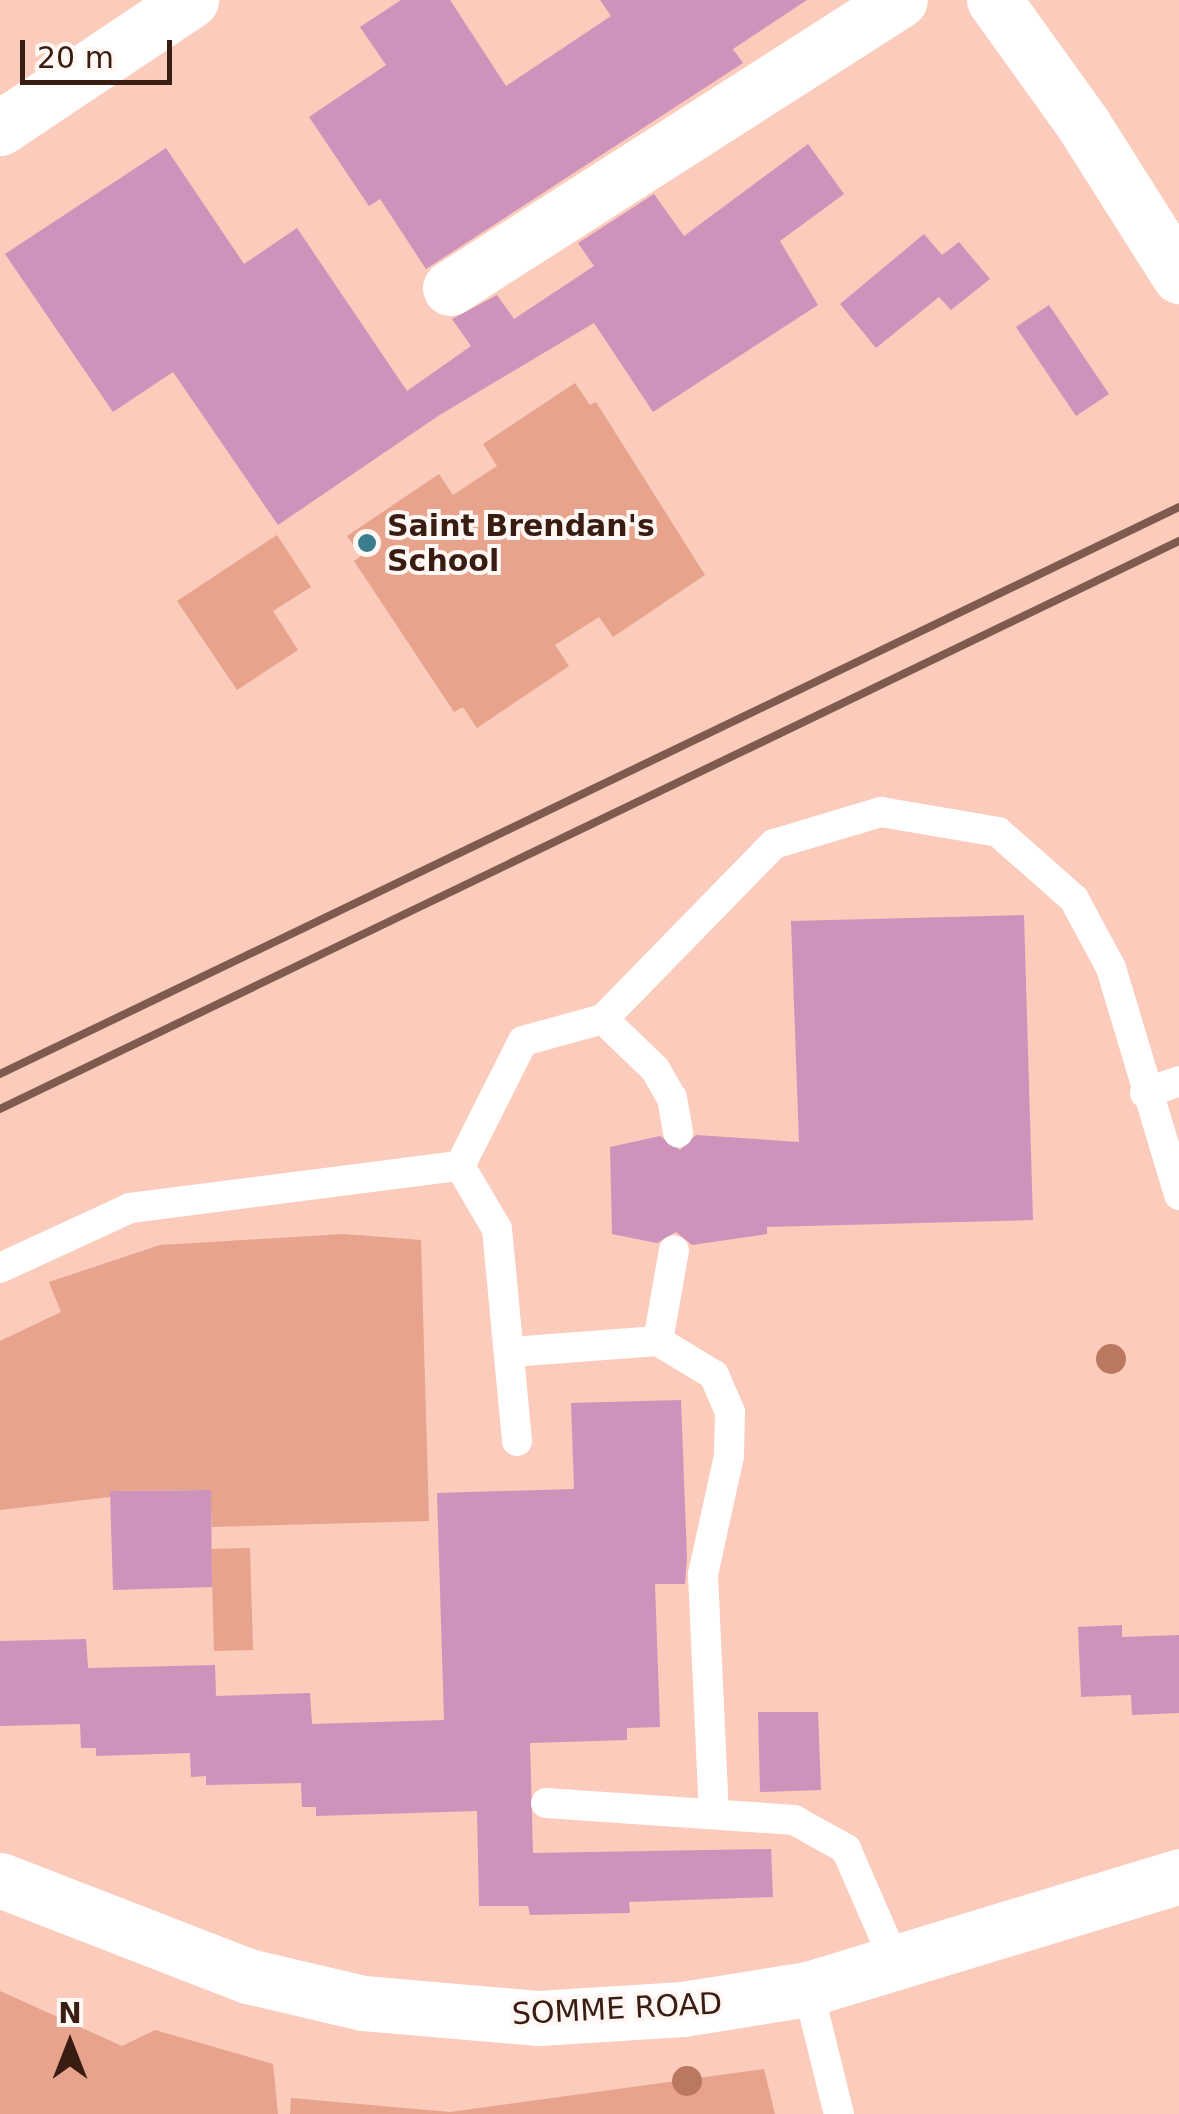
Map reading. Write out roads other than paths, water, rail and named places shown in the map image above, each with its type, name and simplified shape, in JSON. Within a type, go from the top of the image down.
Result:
[{"type":"street","points":[[0,128],[191,0]]},
{"type":"street","points":[[450,288],[900,0]]},
{"type":"street","points":[[994,0],[1083,124],[1179,276]]},
{"type":"street","name":"SOMME ROAD","points":[[0,1880],[248,1976],[363,2003],[539,2018],[602,2016],[808,1989],[1179,1876]]},
{"type":"lane","points":[[460,1166],[522,1041],[603,1019],[774,844],[881,812],[998,832],[1074,899],[1111,968],[1179,1195]]},
{"type":"lane","points":[[603,1019],[654,1069],[672,1098],[678,1132]]},
{"type":"lane","points":[[1146,1093],[1179,1081]]},
{"type":"lane","points":[[0,1268],[130,1208],[460,1166]]},
{"type":"lane","points":[[460,1166],[497,1229],[517,1441]]},
{"type":"lane","points":[[658,1341],[674,1250]]},
{"type":"lane","points":[[511,1352],[658,1341],[714,1375],[730,1412],[729,1456],[703,1574],[714,1812]]},
{"type":"lane","points":[[546,1803],[794,1820],[846,1849],[896,1964]]},
{"type":"lane","points":[[808,1989],[838,2114]]},
{"type":"railway","points":[[0,1074],[1179,507]]},
{"type":"railway","points":[[0,1109],[1179,541]]},
{"type":"place","name":"Saint Brendan's School","points":[[367,543]]}]
